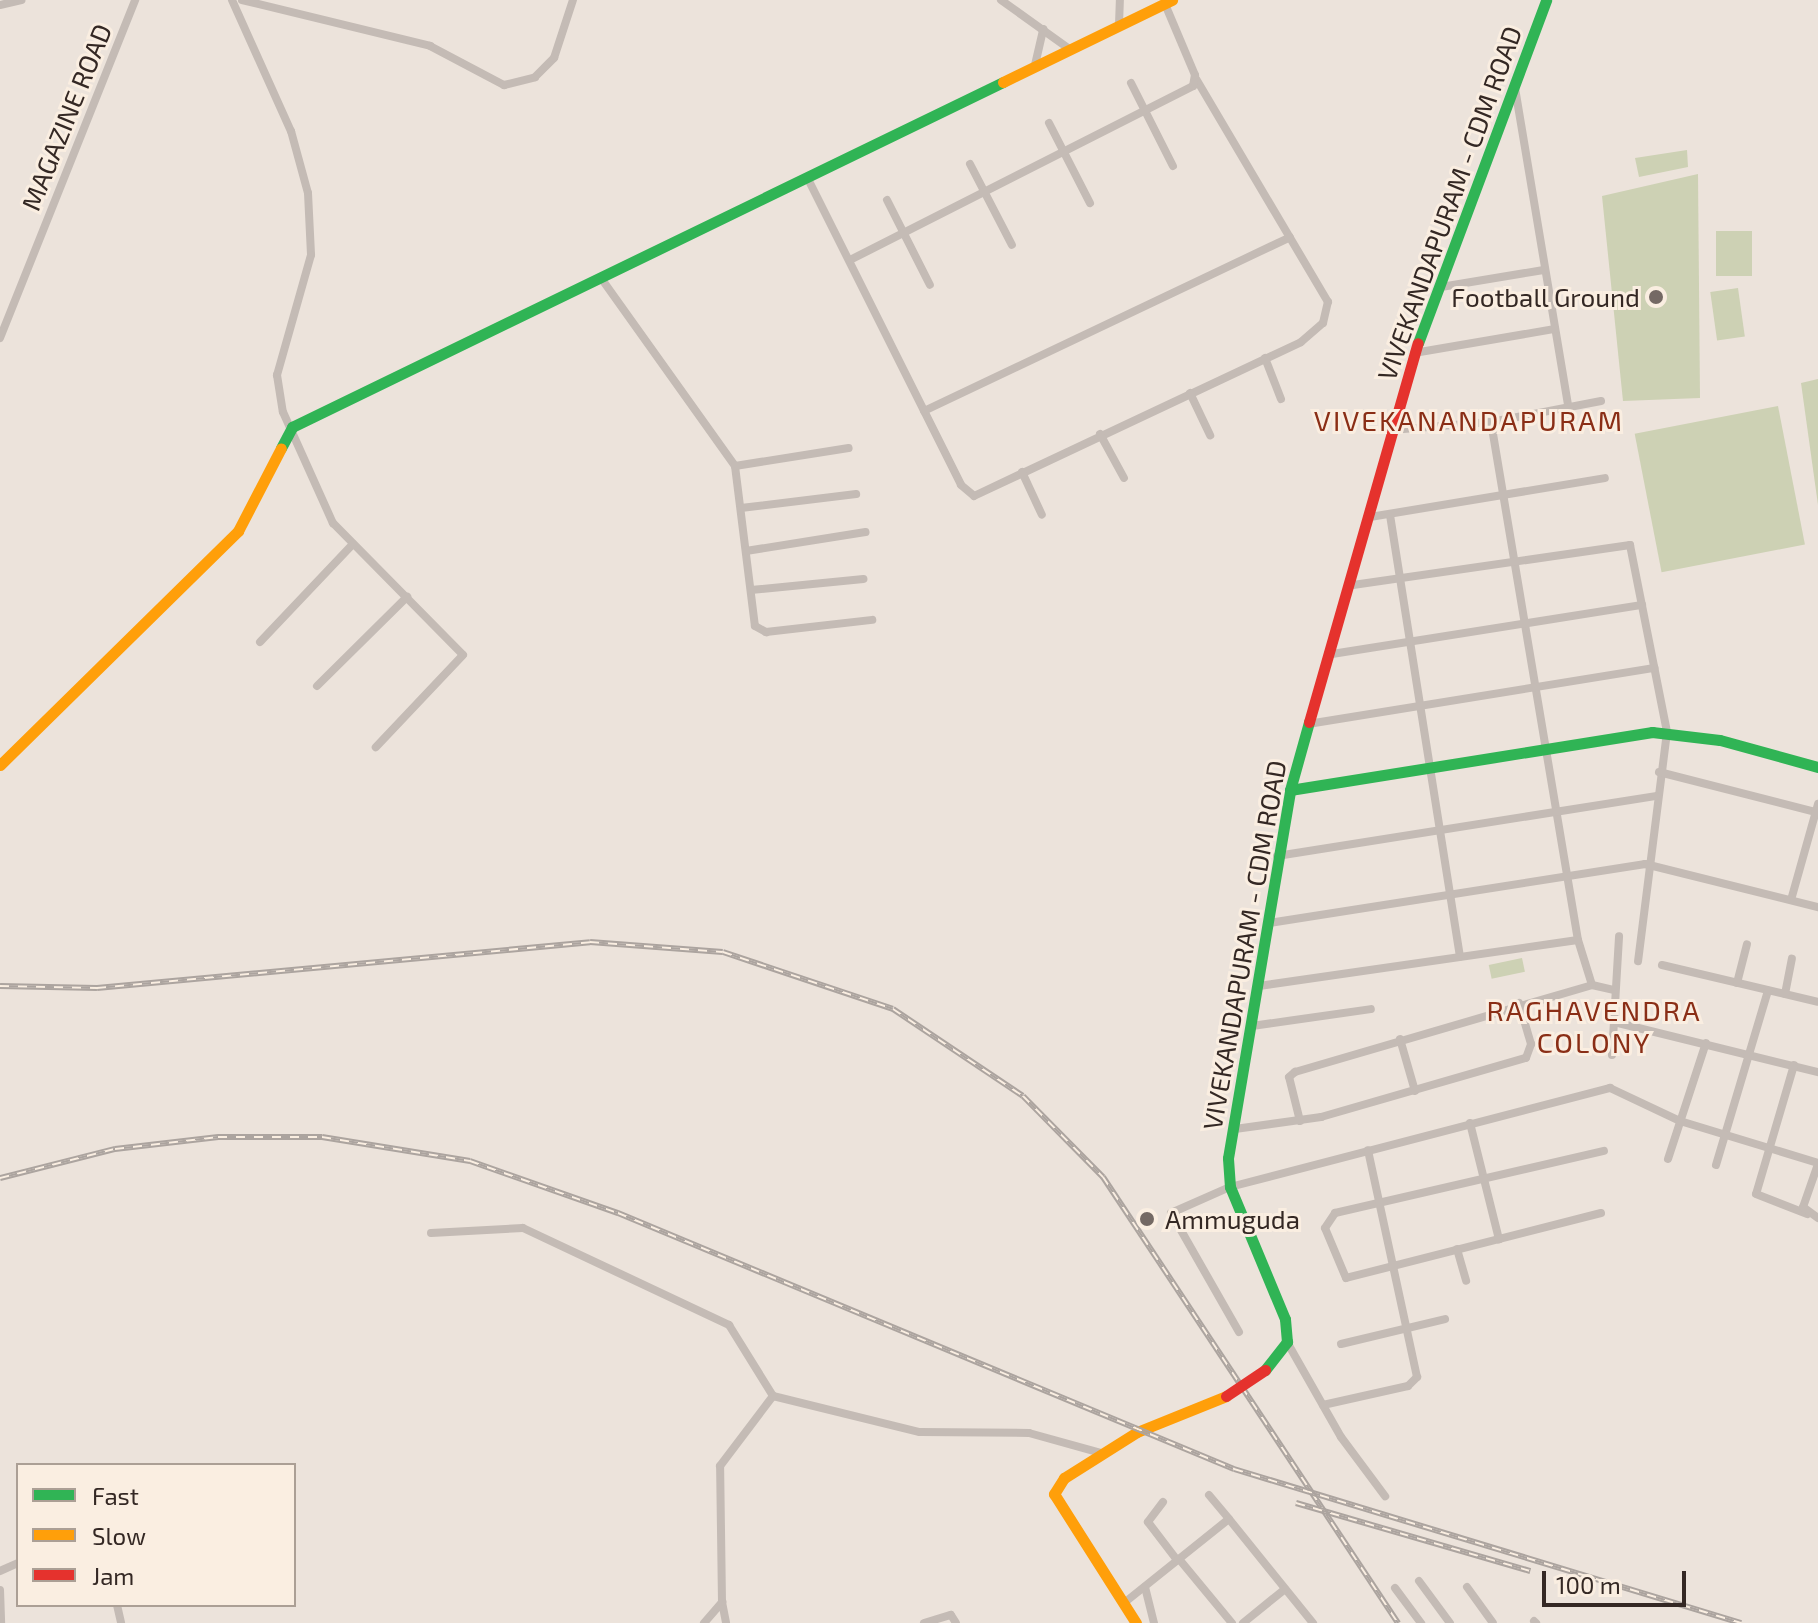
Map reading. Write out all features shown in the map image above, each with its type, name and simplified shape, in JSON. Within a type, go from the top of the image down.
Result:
[{"type":"street","points":[[0,5],[21,0]]},
{"type":"street","name":"MAGAZINE ROAD","points":[[0,338],[135,0]]},
{"type":"street","points":[[232,0],[291,131],[308,193],[311,255],[276,387],[326,513],[353,544],[459,648],[463,663],[376,747]]},
{"type":"street","points":[[242,0],[430,46],[504,85],[535,77],[554,58],[573,0]]},
{"type":"street","points":[[1001,0],[1068,48]]},
{"type":"street","points":[[1119,25],[1120,0]]},
{"type":"street","name":"VIVEKANDAPURAM - CDM ROAD","points":[[1287,1342],[1277,1296],[1230,1187],[1235,1129],[1277,856],[1290,790],[1353,585],[1391,430],[1414,353],[1546,0]]},
{"type":"street","points":[[0,765],[238,531],[292,427],[1068,48],[1168,2],[1196,79],[1328,302],[1323,323],[1265,358],[969,495],[807,177]]},
{"type":"street","points":[[1035,65],[1043,29]]},
{"type":"street","points":[[850,260],[1144,109],[1196,79]]},
{"type":"street","points":[[1131,83],[1173,166]]},
{"type":"street","points":[[1515,88],[1568,404]]},
{"type":"street","points":[[1049,123],[1090,203]]},
{"type":"street","points":[[970,164],[1012,245]]},
{"type":"street","points":[[887,200],[930,285]]},
{"type":"street","points":[[924,411],[1290,237]]},
{"type":"street","points":[[1441,287],[1544,270]]},
{"type":"street","points":[[601,278],[735,466],[751,590],[760,631],[872,620]]},
{"type":"street","points":[[1414,353],[1555,329]]},
{"type":"street","points":[[1265,358],[1281,399]]},
{"type":"street","points":[[1190,393],[1210,435]]},
{"type":"street","points":[[1391,430],[1491,422],[1568,404],[1601,401]]},
{"type":"street","points":[[1491,422],[1578,940],[1592,985]]},
{"type":"street","points":[[1100,434],[1124,478]]},
{"type":"street","points":[[735,466],[849,448]]},
{"type":"street","points":[[1022,472],[1042,515]]},
{"type":"street","points":[[1370,517],[1505,499],[1605,478]]},
{"type":"street","points":[[741,508],[856,494]]},
{"type":"street","points":[[1390,515],[1460,956]]},
{"type":"street","points":[[746,551],[866,532]]},
{"type":"street","points":[[260,642],[353,544]]},
{"type":"street","points":[[1353,585],[1517,564],[1630,545],[1667,732],[1645,864],[1638,961]]},
{"type":"street","points":[[751,590],[863,579]]},
{"type":"street","points":[[317,686],[407,597]]},
{"type":"street","points":[[1332,654],[1411,644],[1642,605]]},
{"type":"street","points":[[1308,724],[1655,668]]},
{"type":"street","points":[[1290,790],[1667,732],[1818,767]]},
{"type":"street","points":[[1659,772],[1817,808],[1791,900]]},
{"type":"street","points":[[1277,856],[1655,796]]},
{"type":"street","points":[[1269,923],[1645,864],[1818,907]]},
{"type":"street","points":[[1612,1055],[1619,936]]},
{"type":"street","points":[[1259,986],[1578,940]]},
{"type":"street","points":[[1737,983],[1747,944]]},
{"type":"street","points":[[1785,994],[1792,959]]},
{"type":"street","points":[[1662,965],[1818,1002]]},
{"type":"street","points":[[1300,1121],[1289,1077],[1519,1003],[1592,985],[1614,990]]},
{"type":"street","points":[[1716,1165],[1768,991]]},
{"type":"street","points":[[1235,1129],[1300,1121],[1526,1058],[1531,1044],[1519,1003]]},
{"type":"street","points":[[1252,1026],[1371,1009]]},
{"type":"street","points":[[1614,1022],[1818,1072]]},
{"type":"street","points":[[1400,1039],[1415,1091]]},
{"type":"street","points":[[1668,1159],[1706,1043]]},
{"type":"street","points":[[1794,1065],[1772,1151],[1756,1194],[1818,1218]]},
{"type":"street","points":[[1239,1332],[1171,1213],[1230,1187],[1610,1088],[1680,1121],[1818,1164],[1803,1207],[1807,1214]]},
{"type":"street","points":[[1470,1123],[1499,1239]]},
{"type":"street","points":[[1323,1405],[1415,1381],[1410,1327],[1368,1150]]},
{"type":"street","points":[[1601,1213],[1346,1278],[1325,1228],[1335,1213],[1382,1206],[1604,1151]]},
{"type":"street","points":[[431,1233],[523,1228],[729,1325],[773,1396],[920,1432],[1029,1433],[1104,1454]]},
{"type":"street","points":[[1457,1249],[1466,1281]]},
{"type":"street","points":[[1341,1344],[1445,1319]]},
{"type":"street","points":[[1136,1623],[1053,1501],[1064,1478],[1166,1417],[1226,1396],[1265,1370],[1287,1342],[1323,1405],[1385,1496]]},
{"type":"street","points":[[726,1623],[722,1602],[720,1466],[773,1396]]},
{"type":"street","points":[[1209,1495],[1313,1623]]},
{"type":"street","points":[[1163,1502],[1148,1522],[1232,1623]]},
{"type":"street","points":[[1124,1603],[1229,1519]]},
{"type":"street","points":[[1419,1581],[1450,1623]]},
{"type":"street","points":[[1145,1587],[1154,1623]]},
{"type":"street","points":[[1467,1587],[1493,1623]]},
{"type":"street","points":[[1395,1588],[1421,1623]]},
{"type":"street","points":[[1243,1623],[1285,1589]]},
{"type":"street","points":[[0,1590],[1,1623]]},
{"type":"street","points":[[704,1623],[722,1602]]},
{"type":"street","points":[[924,1623],[951,1615],[956,1623]]},
{"type":"green space","points":[[1687,150],[1688,167],[1639,177],[1635,158]]},
{"type":"green space","name":"Football Ground","points":[[1698,174],[1700,398],[1623,401],[1602,196]]},
{"type":"green space","points":[[1716,231],[1752,231],[1752,276],[1716,276]]},
{"type":"green space","points":[[1738,288],[1745,337],[1717,340],[1710,292]]},
{"type":"green space","points":[[1818,379],[1818,505],[1801,383]]},
{"type":"green space","points":[[1778,406],[1805,544],[1662,572],[1635,434]]},
{"type":"green space","points":[[1522,958],[1525,972],[1492,979],[1489,965]]},
{"type":"railway","points":[[0,986],[97,988],[590,942],[723,952],[893,1009],[1023,1096],[1103,1177],[1398,1623]]},
{"type":"railway","points":[[0,1178],[115,1149],[218,1137],[322,1137],[470,1161],[618,1213],[1234,1469],[1741,1623]]},
{"type":"railway","points":[[1296,1503],[1530,1571]]},
{"type":"traffic: fast","points":[[1418,343],[1546,0]]},
{"type":"traffic: fast","points":[[281,448],[292,427],[1003,82]]},
{"type":"traffic: fast","points":[[1265,1370],[1287,1342],[1285,1319],[1230,1187],[1228,1158],[1290,790],[1309,722]]},
{"type":"traffic: fast","points":[[1290,790],[1652,732],[1720,740],[1818,767]]},
{"type":"traffic: slow","points":[[1003,82],[1172,0]]},
{"type":"traffic: slow","points":[[0,765],[238,531],[281,448]]},
{"type":"traffic: slow","points":[[1136,1623],[1054,1494],[1064,1478],[1137,1432],[1226,1396]]},
{"type":"traffic: jam","points":[[1309,722],[1418,343]]},
{"type":"traffic: jam","points":[[1226,1396],[1265,1370]]},
{"type":"place","name":"Football Ground","points":[[1656,297]]},
{"type":"place","name":"Ammuguda","points":[[1147,1219]]},
{"type":"district","name":"VIVEKANANDAPURAM","points":[[1469,420]]},
{"type":"district","name":"RAGHAVENDRA COLONY","points":[[1594,1026]]}]
